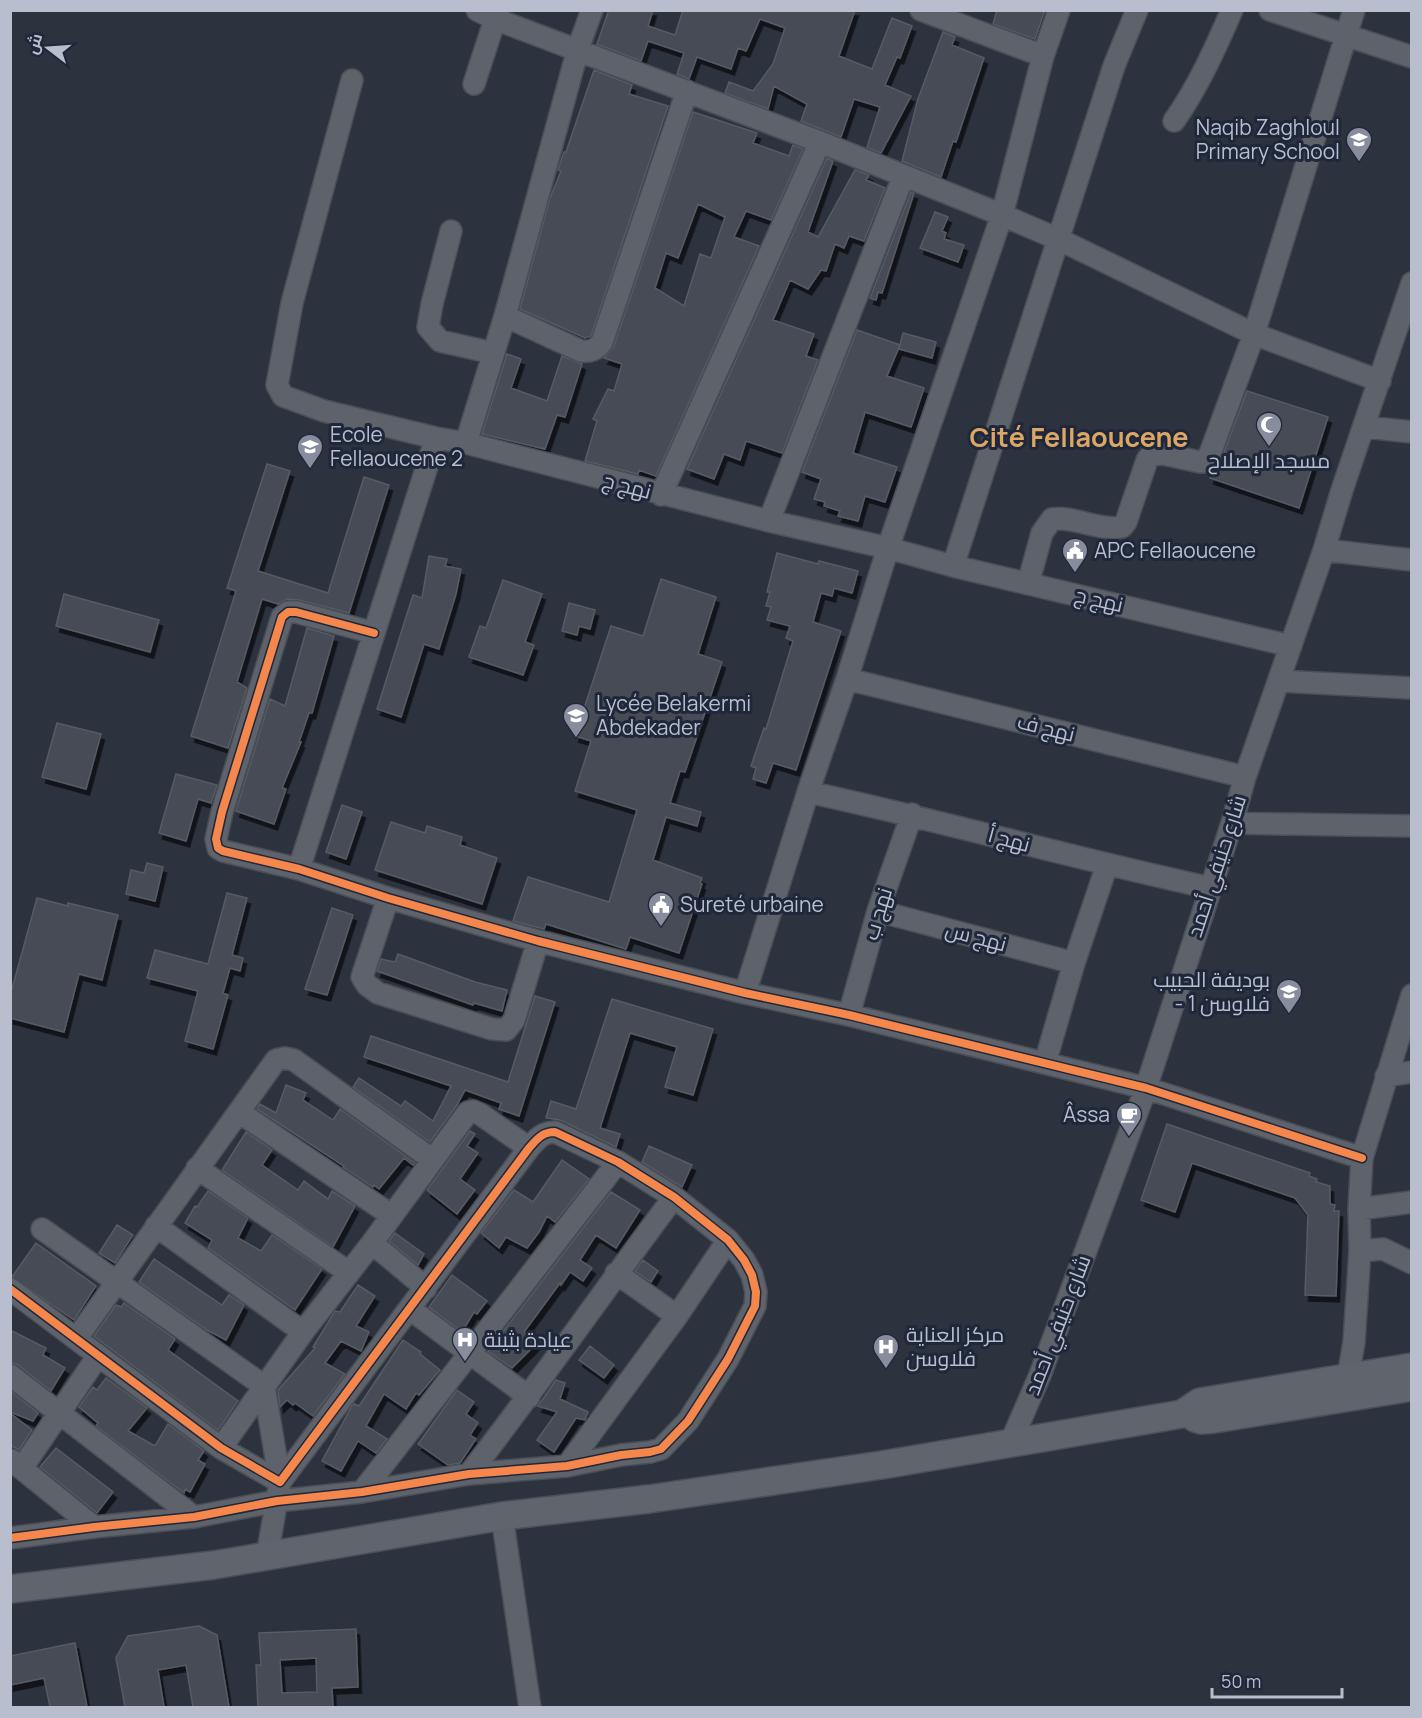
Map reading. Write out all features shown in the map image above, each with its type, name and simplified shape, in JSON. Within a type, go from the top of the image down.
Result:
[{"type":"main road","points":[[10,1589],[214,1565],[502,1516],[648,1499],[882,1465],[1182,1414],[1200,1402],[1412,1367]]},
{"type":"main road","points":[[1182,1414],[1207,1420],[1412,1388]]},
{"type":"street","points":[[466,443],[505,316],[578,50],[592,10]]},
{"type":"street","points":[[921,10],[1043,56]]},
{"type":"street","points":[[746,993],[808,792],[847,679],[888,548],[1002,215],[1043,56],[1059,10]]},
{"type":"street","points":[[953,566],[1114,66],[1137,10]]},
{"type":"street","points":[[1174,121],[1189,100],[1232,10]]},
{"type":"street","points":[[1270,10],[1412,57]]},
{"type":"street","points":[[1028,584],[1042,533],[1052,519],[1065,517],[1108,528],[1122,527],[1126,522],[1147,460],[1151,455],[1163,454],[1200,462],[1208,459],[1254,334],[1354,10]]},
{"type":"street","points":[[474,84],[490,13],[578,50],[820,142],[1002,215],[1058,239],[1254,334],[1380,381]]},
{"type":"street","name":"نهج ج","points":[[352,80],[292,303],[277,385],[283,396],[311,407],[436,438],[466,443],[661,495],[1291,646]]},
{"type":"street","points":[[505,316],[581,351],[589,352],[598,348],[602,342],[687,91]]},
{"type":"street","points":[[661,495],[820,142]]},
{"type":"street","points":[[769,521],[903,177]]},
{"type":"street","points":[[451,231],[428,327],[440,341],[494,353]]},
{"type":"street","name":"شارع حنيفي أحمد","points":[[1010,1443],[1040,1375],[1146,1088],[1245,777],[1324,550],[1412,283]]},
{"type":"street","points":[[1365,427],[1412,432]]},
{"type":"street","points":[[299,869],[436,438]]},
{"type":"street","points":[[1324,550],[1412,560]]},
{"type":"street","points":[[374,633],[296,612],[288,612],[282,617],[222,812],[216,844],[223,851],[299,869],[388,898],[538,941],[1146,1088],[1362,1158]]},
{"type":"street","name":"نهج ف","points":[[847,679],[1245,777]]},
{"type":"street","points":[[1279,681],[1412,688]]},
{"type":"street","name":"نهج أ","points":[[808,792],[912,814],[1107,865],[1211,888]]},
{"type":"street","name":"نهج ب","points":[[849,1015],[878,911],[912,814]]},
{"type":"street","points":[[1232,823],[1412,826]]},
{"type":"street","points":[[1045,1063],[1074,963],[1107,865]]},
{"type":"street","points":[[388,898],[362,977],[367,986],[378,993],[492,1029],[506,1030],[514,1020],[538,941]]},
{"type":"street","name":"نهج س","points":[[878,911],[1074,963]]},
{"type":"street","points":[[1348,1377],[1354,1342],[1360,1251],[1359,1209],[1362,1158],[1412,995]]},
{"type":"street","points":[[76,1339],[276,1060],[285,1058],[294,1060],[433,1161]]},
{"type":"street","points":[[1386,1076],[1412,1072]]},
{"type":"street","points":[[221,1448],[303,1332],[470,1111],[480,1114],[529,1148]]},
{"type":"street","points":[[239,1112],[391,1215]]},
{"type":"street","points":[[10,1538],[194,1517],[278,1491],[362,1492],[469,1474],[567,1466],[661,1449],[688,1421],[728,1359],[754,1306],[756,1292],[752,1275],[744,1260],[728,1240],[674,1197],[618,1161],[555,1132],[548,1132],[538,1137],[529,1148],[278,1491]]},
{"type":"street","points":[[362,1492],[618,1161]]},
{"type":"street","points":[[197,1168],[348,1272]]},
{"type":"street","points":[[469,1474],[529,1397],[616,1273],[674,1197]]},
{"type":"street","points":[[1359,1209],[1412,1202]]},
{"type":"street","points":[[156,1226],[303,1332]]},
{"type":"street","points":[[42,1228],[264,1386],[278,1491],[267,1556]]},
{"type":"street","points":[[567,1466],[677,1316],[728,1240]]},
{"type":"street","points":[[372,1243],[426,1288]]},
{"type":"street","points":[[1360,1251],[1383,1249],[1412,1263]]},
{"type":"street","points":[[616,1273],[677,1316]]},
{"type":"street","points":[[10,1289],[278,1491]]},
{"type":"street","points":[[410,1309],[529,1397]]},
{"type":"street","points":[[94,1527],[16,1464],[60,1413],[99,1356]]},
{"type":"street","points":[[10,1375],[194,1517]]},
{"type":"street","points":[[502,1516],[530,1707]]},
{"type":"building","points":[[609,10],[653,10],[648,26],[675,35],[683,10],[855,10],[839,56],[872,69],[892,18],[912,26],[900,58],[897,57],[885,85],[911,96],[881,153],[867,147],[880,107],[854,99],[841,137],[801,121],[807,104],[774,86],[768,109],[725,93],[729,82],[753,91],[773,64],[785,28],[760,19],[746,51],[738,48],[731,69],[697,57],[689,79],[677,74],[684,53],[648,41],[641,61],[597,44]]},
{"type":"building","points":[[997,10],[1045,10],[1035,39],[993,24]]},
{"type":"building","points":[[943,32],[955,37],[952,45],[984,58],[956,142],[953,141],[941,177],[902,161],[918,99]]},
{"type":"building","points":[[594,70],[632,85],[629,94],[668,106],[591,336],[585,338],[520,309],[550,198],[561,171],[558,170]]},
{"type":"building","points":[[693,112],[757,133],[753,143],[789,156],[793,145],[803,149],[771,220],[746,211],[734,237],[759,246],[656,476],[639,470],[638,474],[585,461],[597,421],[593,419],[608,389],[614,391],[622,364],[604,358],[614,346]],"holes":[[[698,204],[725,217],[711,258],[700,254],[684,306],[655,288],[666,253],[678,258]]]},
{"type":"building","points":[[827,158],[833,161],[808,232],[818,237],[855,170],[869,175],[866,180],[885,188],[864,241],[849,236],[844,248],[835,244],[826,271],[821,270],[808,289],[790,280],[773,320],[814,334],[806,356],[818,360],[782,453],[746,441],[740,460],[724,454],[714,479],[687,469]]},
{"type":"building","points":[[911,192],[914,193],[882,293],[878,292],[876,300],[870,298]]},
{"type":"building","points":[[935,212],[948,217],[942,231],[946,233],[944,239],[964,245],[958,262],[920,248]]},
{"type":"building","points":[[857,330],[900,345],[887,376],[924,388],[911,427],[865,412],[853,453],[897,467],[885,502],[865,496],[858,521],[838,516],[840,511],[824,506],[825,502],[814,499],[821,479],[802,472]]},
{"type":"building","points":[[903,333],[936,342],[932,358],[899,349]]},
{"type":"building","points":[[507,354],[521,359],[511,388],[547,401],[562,356],[582,364],[565,417],[557,415],[545,449],[482,434]]},
{"type":"building","name":"مسجد اﻹصلاح","points":[[1247,391],[1328,417],[1299,508],[1210,478],[1220,463]]},
{"type":"building","points":[[267,464],[290,471],[258,571],[328,593],[364,477],[389,485],[349,613],[299,600],[287,599],[278,604],[262,599],[237,682],[247,688],[228,748],[191,736],[236,591],[227,588]]},
{"type":"building","points":[[777,553],[818,564],[819,561],[858,571],[852,593],[834,588],[832,596],[821,593],[813,622],[841,631],[796,770],[773,763],[766,783],[753,779],[756,768],[751,766],[764,728],[766,729],[793,641],[786,638],[790,626],[767,620],[771,607],[766,606],[770,592],[767,592]]},
{"type":"building","points":[[429,556],[447,559],[445,566],[461,569],[456,594],[439,649],[424,644],[401,717],[377,709],[413,595],[422,598]]},
{"type":"building","points":[[661,579],[716,597],[698,654],[722,662],[685,772],[680,771],[670,803],[701,812],[697,826],[666,817],[653,860],[702,878],[679,953],[630,937],[626,949],[546,924],[544,929],[513,921],[528,877],[609,902],[637,810],[575,791],[591,741],[575,736],[611,626],[643,636]]},
{"type":"building","points":[[503,580],[542,594],[525,642],[534,645],[523,675],[469,657],[480,626],[486,628]]},
{"type":"building","points":[[64,594],[159,620],[150,652],[56,626]]},
{"type":"building","points":[[569,603],[595,610],[590,629],[579,626],[577,635],[562,631]]},
{"type":"building","points":[[307,628],[334,636],[312,713],[309,713],[299,742],[301,742],[282,788],[286,789],[274,824],[236,811],[270,699],[285,706]]},
{"type":"building","points":[[57,723],[101,734],[86,789],[42,777]]},
{"type":"building","points":[[176,774],[217,785],[211,803],[198,799],[186,841],[159,833]]},
{"type":"building","points":[[342,805],[362,812],[346,859],[326,852]]},
{"type":"building","points":[[391,822],[425,833],[427,826],[462,837],[460,845],[497,858],[482,904],[375,870]]},
{"type":"building","points":[[147,863],[163,867],[155,901],[126,894],[131,870],[144,873]]},
{"type":"building","points":[[227,893],[247,898],[232,955],[243,958],[240,971],[230,968],[223,993],[228,995],[213,1049],[185,1041],[198,991],[147,978],[155,950],[208,964]]},
{"type":"building","points":[[37,898],[118,915],[102,980],[79,974],[64,1032],[10,1018],[10,996]]},
{"type":"building","points":[[332,908],[353,915],[327,995],[305,989]]},
{"type":"building","points":[[398,954],[475,982],[507,990],[502,1011],[474,1003],[473,1005],[377,971],[381,959],[395,962]]},
{"type":"building","points":[[535,996],[555,1002],[519,1116],[499,1109],[501,1103],[465,1090],[430,1142],[353,1087],[359,1078],[401,1106],[405,1101],[433,1121],[451,1086],[364,1057],[371,1036],[508,1082]]},
{"type":"building","points":[[612,999],[713,1029],[693,1095],[665,1087],[677,1047],[630,1033],[600,1128],[620,1134],[616,1147],[560,1120],[546,1118],[551,1101],[576,1109]]},
{"type":"building","points":[[286,1085],[306,1093],[303,1100],[333,1120],[340,1109],[415,1163],[413,1165],[404,1158],[379,1189],[374,1185],[373,1187],[257,1109],[260,1104],[276,1113]]},
{"type":"building","points":[[1167,1124],[1310,1173],[1309,1176],[1317,1179],[1316,1182],[1330,1186],[1330,1204],[1335,1205],[1334,1211],[1339,1211],[1336,1296],[1305,1295],[1308,1215],[1295,1198],[1192,1163],[1175,1212],[1141,1200]]},
{"type":"building","points":[[470,1131],[475,1134],[467,1146],[478,1153],[460,1179],[475,1190],[457,1214],[427,1190]]},
{"type":"building","points":[[246,1132],[272,1150],[262,1165],[298,1190],[304,1181],[328,1199],[332,1191],[355,1206],[333,1247],[222,1170]]},
{"type":"building","points":[[649,1146],[692,1165],[682,1187],[642,1162]]},
{"type":"building","points":[[562,1160],[589,1179],[555,1222],[547,1216],[527,1248],[506,1237],[499,1248],[481,1233],[514,1190],[533,1202]]},
{"type":"building","points":[[208,1191],[248,1218],[238,1238],[261,1251],[272,1235],[322,1269],[295,1310],[208,1248],[212,1240],[185,1223],[195,1206],[197,1207]]},
{"type":"building","points":[[611,1192],[640,1210],[616,1248],[596,1235],[580,1260],[592,1268],[583,1281],[570,1272],[561,1285],[560,1283],[524,1332],[536,1344],[512,1368],[488,1351]]},
{"type":"building","points":[[117,1225],[133,1235],[115,1263],[99,1253]]},
{"type":"building","points":[[395,1233],[424,1254],[418,1265],[389,1241]]},
{"type":"building","points":[[36,1243],[96,1286],[74,1320],[12,1277]]},
{"type":"building","points":[[154,1259],[222,1305],[229,1295],[244,1305],[226,1340],[207,1330],[139,1282]]},
{"type":"building","points":[[643,1260],[658,1271],[651,1282],[635,1271]]},
{"type":"building","points":[[452,1275],[487,1301],[477,1314],[474,1312],[462,1332],[429,1307]]},
{"type":"building","points":[[358,1285],[375,1296],[356,1326],[369,1332],[361,1351],[341,1341],[325,1363],[345,1374],[313,1416],[287,1400],[280,1407],[278,1390],[315,1348],[313,1347],[335,1311],[340,1312]]},
{"type":"building","points":[[124,1303],[175,1339],[168,1350],[238,1401],[218,1430],[94,1336],[116,1305],[121,1307]]},
{"type":"building","points":[[10,1330],[46,1348],[43,1355],[65,1368],[51,1391],[18,1365],[10,1362]]},
{"type":"building","points":[[403,1340],[421,1352],[420,1354],[440,1370],[419,1395],[416,1393],[406,1409],[384,1394],[366,1426],[387,1439],[376,1453],[358,1441],[341,1471],[322,1461],[352,1406],[354,1404],[359,1406]]},
{"type":"building","points":[[590,1346],[614,1365],[604,1378],[579,1360]]},
{"type":"building","points":[[106,1378],[147,1408],[128,1431],[155,1446],[168,1424],[204,1451],[198,1460],[205,1464],[190,1492],[185,1489],[184,1493],[96,1426],[98,1423],[79,1407],[93,1387],[97,1390]]},
{"type":"building","points":[[556,1380],[565,1383],[560,1399],[588,1412],[585,1420],[576,1418],[554,1452],[537,1440],[557,1412],[538,1406]]},
{"type":"building","points":[[457,1390],[474,1402],[466,1414],[478,1423],[470,1435],[476,1439],[460,1463],[448,1465],[418,1444]]},
{"type":"building","points":[[10,1391],[38,1413],[33,1421],[10,1412]]},
{"type":"building","points":[[10,1413],[32,1430],[19,1450],[10,1445]]},
{"type":"building","points":[[56,1448],[113,1492],[97,1513],[40,1467]]},
{"type":"building","points":[[199,1626],[217,1635],[229,1707],[193,1707],[186,1665],[158,1670],[164,1707],[125,1707],[116,1658],[128,1636]]},
{"type":"building","points":[[356,1629],[358,1687],[332,1688],[333,1707],[258,1707],[256,1665],[261,1665],[259,1633]],"holes":[[[316,1658],[317,1692],[282,1693],[280,1660]]]},
{"type":"building","points":[[75,1643],[87,1707],[50,1707],[44,1678],[10,1685],[10,1656]]},
{"type":"cycle path","points":[[374,633],[296,612],[288,612],[282,617],[222,812],[216,839],[218,848],[299,869],[388,898],[538,941],[745,993],[849,1015],[1146,1088],[1362,1158]]},
{"type":"cycle path","points":[[10,1289],[221,1448],[280,1482],[529,1148],[547,1133],[555,1132],[618,1162],[674,1197],[728,1240],[744,1260],[752,1275],[756,1292],[755,1306],[728,1359],[688,1421],[661,1449],[567,1466],[469,1474],[362,1492],[277,1501],[194,1517],[10,1538]]},
{"type":"place","name":"Naqib Zaghloul Primary School","points":[[1359,163]]},
{"type":"place","name":"مسجد اﻹصلاح","points":[[1269,448]]},
{"type":"place","name":"Ecole Fellaoucene 2","points":[[310,470]]},
{"type":"place","name":"APC Fellaoucene","points":[[1075,574]]},
{"type":"place","name":"Lycée Belakermi Abdekader","points":[[576,739]]},
{"type":"place","name":"Sureté urbaine","points":[[661,928]]},
{"type":"place","name":"بوديفة الحبيب - فلاوسن 1","points":[[1289,1015]]},
{"type":"place","name":"Âssa","points":[[1129,1138]]},
{"type":"place","name":"عيادة بثينة","points":[[465,1363]]},
{"type":"place","name":"مركز العناية فلاوسن","points":[[886,1370]]},
{"type":"district","name":"Cité Fellaoucene","points":[[1079,438]]}]
